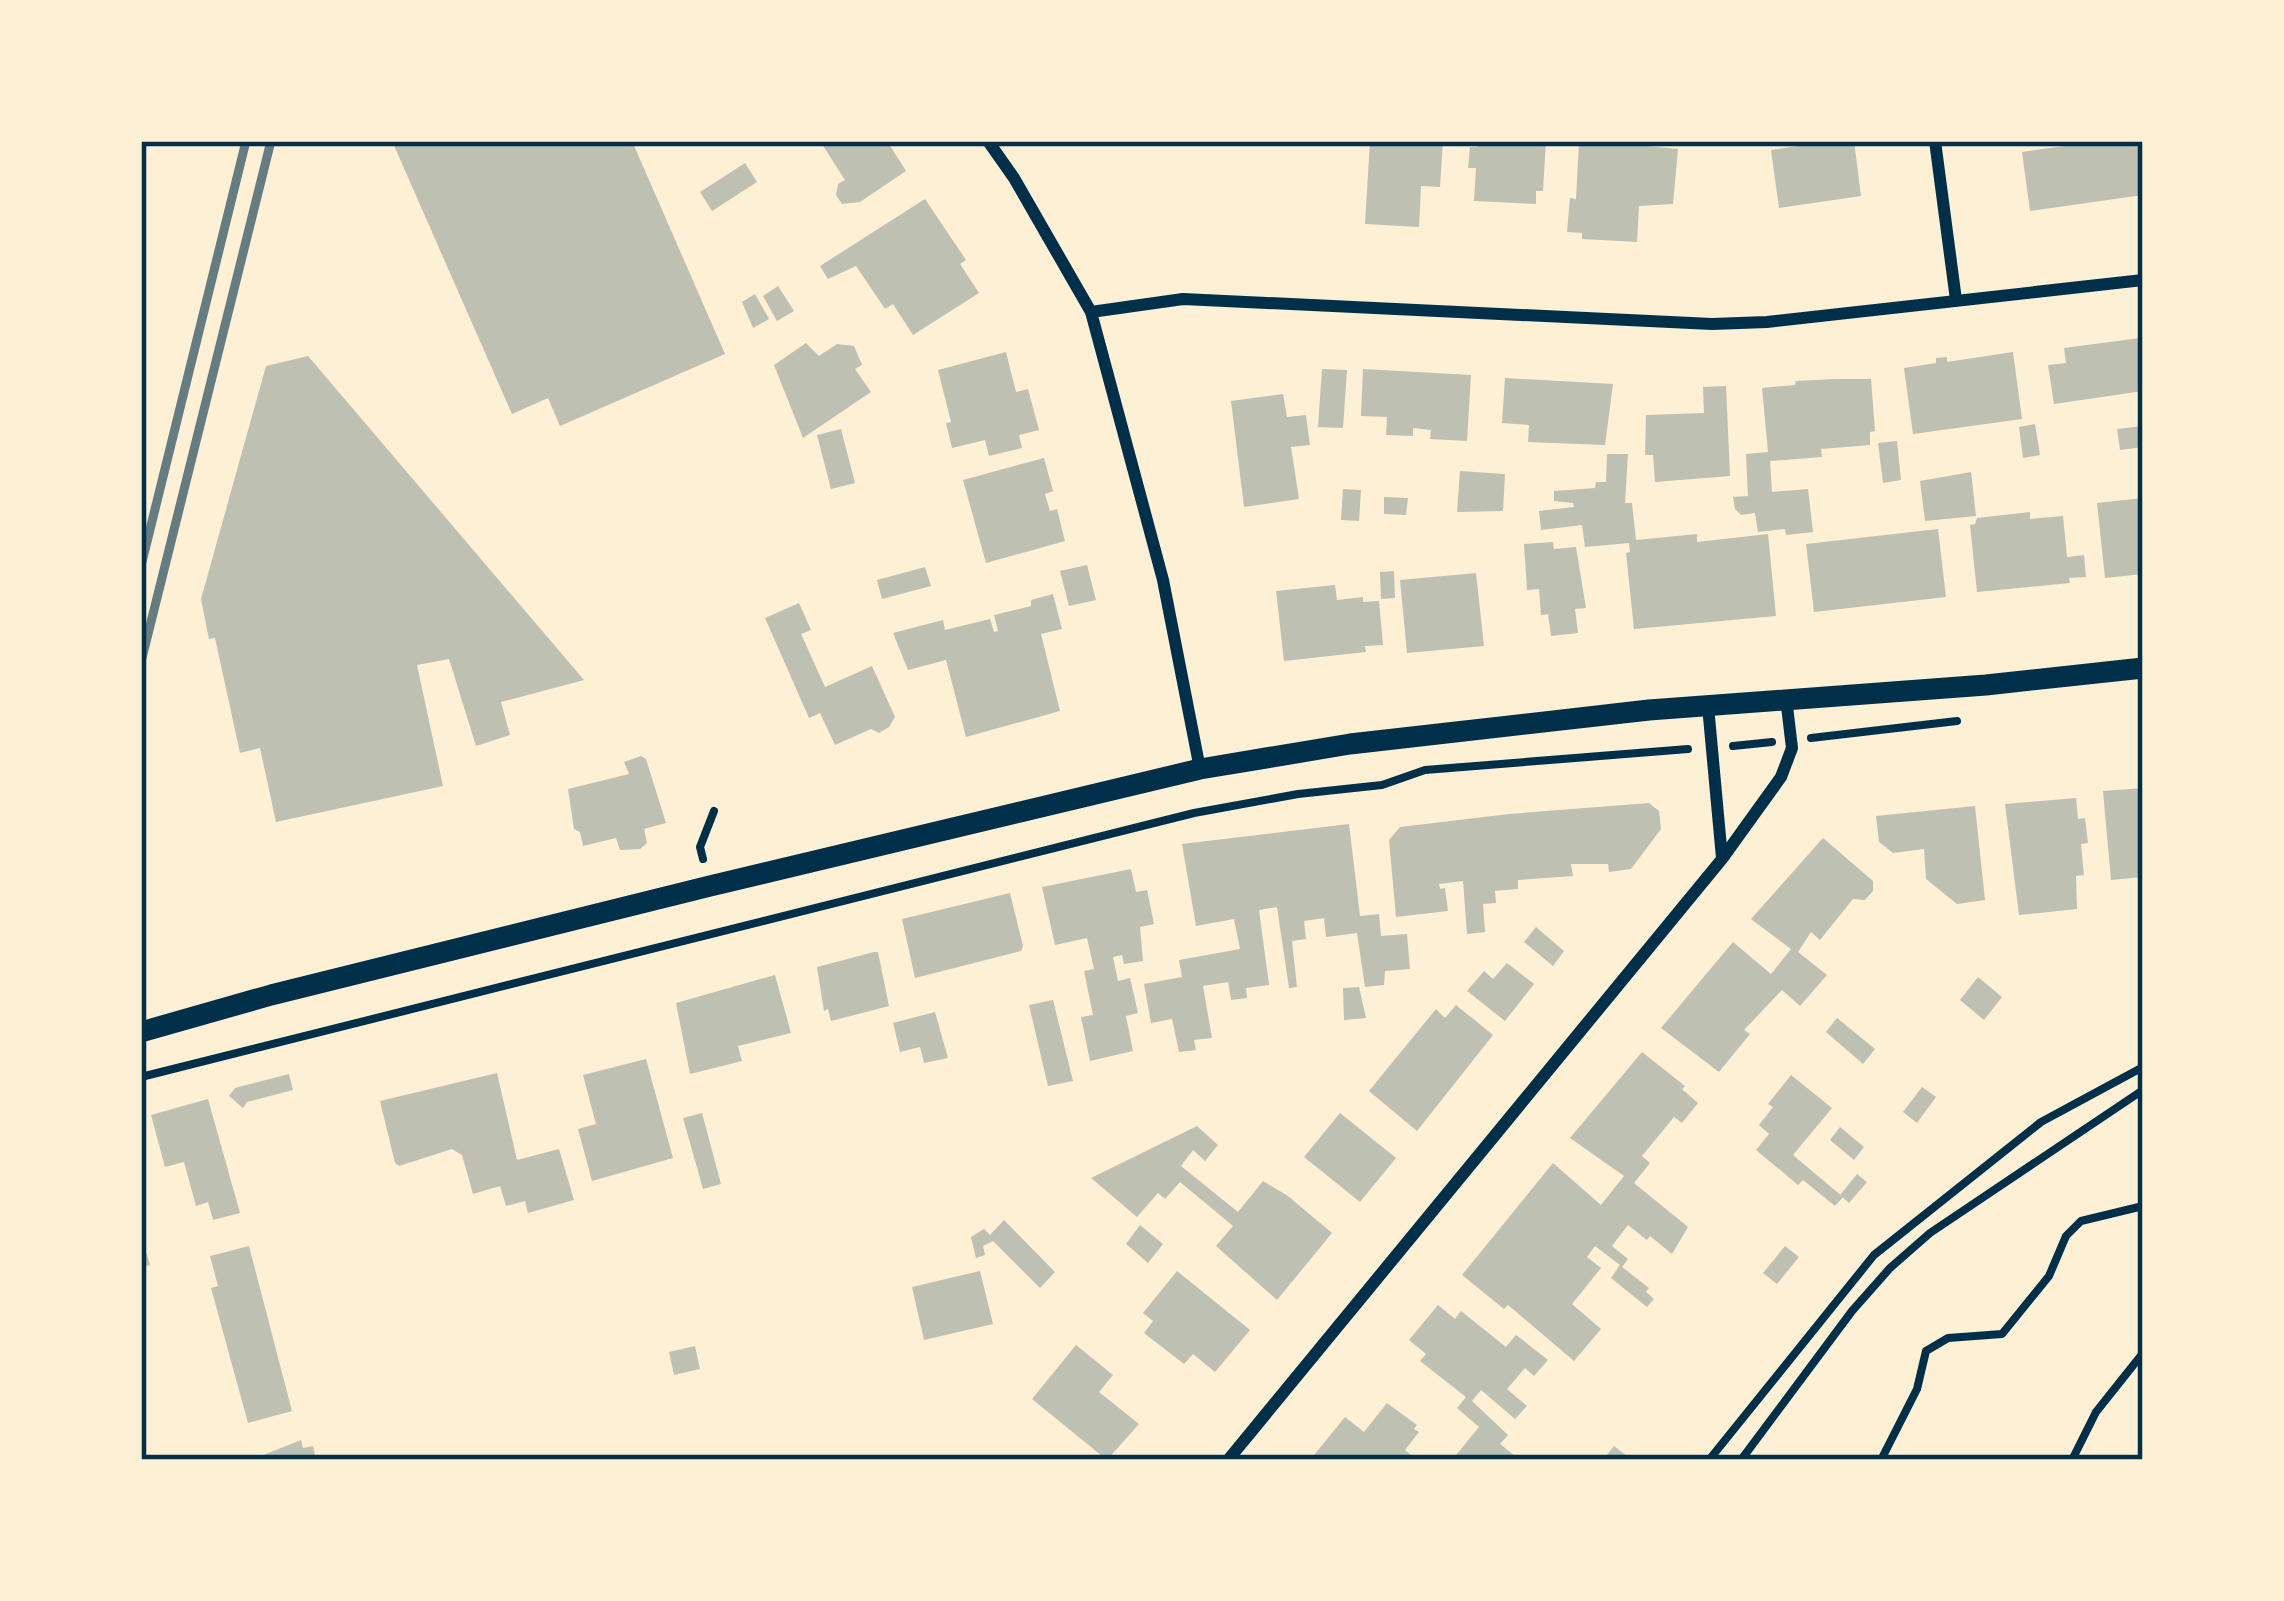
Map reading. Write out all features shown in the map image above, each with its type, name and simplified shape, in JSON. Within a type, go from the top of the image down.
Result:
[{"type":"street","points":[[988,141],[1091,312],[1163,580],[1200,769]]},
{"type":"street","points":[[1935,141],[1956,300]]},
{"type":"street","points":[[1091,312],[1183,299],[1712,324],[2143,280]]},
{"type":"street","points":[[141,1032],[456,949],[1200,769],[1350,744],[1786,698],[1986,685],[2143,668]]},
{"type":"street","points":[[1228,1460],[1722,859],[1781,777],[1791,740],[1786,698]]},
{"type":"street","points":[[1708,706],[1722,859]]},
{"type":"path","points":[[141,1077],[1193,813],[1382,785],[1425,770],[1711,748],[1971,719]]},
{"type":"path","points":[[1709,1460],[1874,1255],[2042,1123],[2143,1067]]},
{"type":"path","points":[[1741,1460],[1852,1311],[1904,1256],[1930,1233],[2143,1090]]},
{"type":"path","points":[[1881,1460],[1917,1389],[1926,1352],[1948,1338],[2002,1334],[2049,1276],[2066,1236],[2081,1221],[2143,1205]]},
{"type":"path","points":[[2072,1460],[2096,1412],[2143,1354]]},
{"type":"building","points":[[392,141],[632,141],[725,354],[560,426],[548,398],[512,414]]},
{"type":"building","points":[[820,141],[887,141],[906,171],[860,202],[842,204],[836,195],[838,184],[845,180]]},
{"type":"building","points":[[1370,141],[1443,141],[1440,187],[1421,186],[1419,227],[1365,224]]},
{"type":"building","points":[[1477,141],[1546,141],[1543,191],[1536,191],[1536,204],[1474,201],[1476,168],[1468,168],[1470,147],[1477,147]]},
{"type":"building","points":[[1636,141],[1636,145],[1678,149],[1673,204],[1639,206],[1637,242],[1582,239],[1582,233],[1567,232],[1570,198],[1576,199],[1579,142]]},
{"type":"building","points":[[1854,141],[1861,196],[1779,208],[1771,150]]},
{"type":"building","points":[[2079,141],[2143,141],[2143,195],[2030,211],[2022,152]]},
{"type":"building","points":[[745,163],[757,182],[712,211],[700,192]]},
{"type":"building","points":[[925,199],[966,260],[960,264],[979,293],[913,335],[893,304],[885,309],[856,266],[828,279],[820,266]]},
{"type":"building","points":[[778,286],[794,311],[777,321],[763,296]]},
{"type":"building","points":[[755,294],[769,319],[753,328],[742,302]]},
{"type":"building","points":[[2140,338],[2143,391],[2054,404],[2048,365],[2066,363],[2064,348]]},
{"type":"building","points":[[806,343],[819,356],[837,344],[854,346],[862,365],[855,369],[871,392],[803,438],[774,365]]},
{"type":"building","points":[[1006,352],[1016,392],[1028,389],[1039,430],[1019,435],[1022,448],[989,456],[985,440],[952,448],[946,423],[951,422],[938,370]]},
{"type":"building","points":[[2013,352],[2022,419],[1913,434],[1904,368],[1936,363],[1936,358],[1947,357],[1947,362]]},
{"type":"building","points":[[308,356],[584,680],[501,702],[510,735],[476,746],[449,659],[417,665],[443,786],[276,822],[260,748],[240,753],[215,638],[209,639],[201,599],[266,366]]},
{"type":"building","points":[[1322,369],[1347,370],[1343,428],[1318,427]]},
{"type":"building","points":[[1363,369],[1471,375],[1467,441],[1430,439],[1431,430],[1413,428],[1413,436],[1386,435],[1387,417],[1361,416]]},
{"type":"building","points":[[1505,378],[1613,384],[1605,445],[1528,442],[1529,425],[1502,423]]},
{"type":"building","points":[[1871,379],[1875,431],[1870,432],[1870,445],[1821,449],[1822,457],[1770,461],[1772,492],[1808,489],[1813,532],[1758,532],[1755,513],[1741,515],[1733,497],[1748,496],[1746,454],[1768,452],[1762,388]]},
{"type":"building","points":[[1726,386],[1730,476],[1655,482],[1653,455],[1645,455],[1646,415],[1704,413],[1703,387]]},
{"type":"building","points":[[1283,394],[1287,417],[1306,415],[1310,445],[1291,447],[1299,499],[1244,507],[1231,401]]},
{"type":"building","points":[[2035,424],[2040,455],[2023,458],[2019,427]]},
{"type":"building","points":[[2143,426],[2143,447],[2120,450],[2117,429]]},
{"type":"building","points":[[841,429],[855,483],[831,489],[817,435]]},
{"type":"building","points":[[1897,441],[1901,480],[1883,483],[1878,443]]},
{"type":"building","points":[[1607,454],[1628,454],[1625,503],[1632,503],[1636,540],[1697,534],[1697,542],[1768,534],[1776,616],[1634,629],[1629,543],[1585,547],[1582,525],[1541,530],[1539,511],[1574,507],[1554,501],[1554,491],[1595,488],[1596,482],[1606,482]]},
{"type":"building","points":[[1044,458],[1053,491],[1045,494],[1050,511],[1057,509],[1065,541],[986,563],[963,480]]},
{"type":"building","points":[[1460,471],[1505,474],[1503,511],[1457,512]]},
{"type":"building","points":[[1971,472],[1976,516],[1925,521],[1920,481]]},
{"type":"building","points":[[1343,489],[1361,490],[1359,521],[1341,520]]},
{"type":"building","points":[[1384,497],[1408,498],[1406,515],[1384,514]]},
{"type":"building","points":[[2143,498],[2143,574],[2105,578],[2097,503]]},
{"type":"building","points":[[2030,512],[2030,519],[2063,516],[2067,557],[2084,555],[2086,577],[2069,578],[2070,583],[1977,592],[1970,525],[1977,518]]},
{"type":"building","points":[[1938,529],[1946,597],[1814,612],[1806,544]]},
{"type":"building","points":[[1553,542],[1554,549],[1576,547],[1586,608],[1575,609],[1578,633],[1551,636],[1548,614],[1541,615],[1539,589],[1527,590],[1524,544]]},
{"type":"building","points":[[1087,565],[1096,600],[1069,606],[1060,571]]},
{"type":"building","points":[[925,567],[931,586],[882,599],[877,580]]},
{"type":"building","points":[[1394,571],[1395,598],[1381,599],[1380,572]]},
{"type":"building","points":[[1476,573],[1484,646],[1407,653],[1400,580]]},
{"type":"building","points":[[1335,585],[1337,600],[1363,597],[1363,602],[1379,601],[1383,645],[1365,646],[1366,652],[1284,661],[1276,591]]},
{"type":"building","points":[[1053,594],[1062,629],[1041,634],[1060,711],[966,737],[946,660],[908,670],[893,633],[943,620],[945,630],[990,619],[994,632],[998,631],[994,615],[1031,606],[1031,600]]},
{"type":"building","points":[[799,603],[811,630],[801,634],[825,687],[872,666],[895,717],[889,727],[879,733],[871,729],[835,745],[820,713],[809,718],[765,618]]},
{"type":"building","points":[[641,756],[646,759],[666,823],[644,829],[647,843],[640,849],[620,850],[616,838],[583,846],[580,832],[574,829],[568,789],[629,774],[624,762]]},
{"type":"building","points":[[2143,788],[2143,877],[2111,880],[2103,791]]},
{"type":"building","points":[[2076,798],[2088,843],[2081,844],[2084,875],[2076,876],[2077,909],[2019,915],[2005,804]]},
{"type":"building","points":[[1649,803],[1659,811],[1661,829],[1631,869],[1609,872],[1608,864],[1571,864],[1573,876],[1518,880],[1518,889],[1495,891],[1496,903],[1483,904],[1485,932],[1467,934],[1463,881],[1439,884],[1440,889],[1445,888],[1448,911],[1396,917],[1389,840],[1400,827]]},
{"type":"building","points":[[1975,806],[1985,900],[1957,904],[1926,879],[1924,849],[1893,853],[1879,842],[1876,816]]},
{"type":"building","points":[[1349,824],[1360,916],[1379,914],[1381,936],[1407,934],[1410,969],[1385,971],[1384,985],[1365,987],[1357,933],[1326,937],[1324,918],[1304,921],[1306,939],[1292,941],[1297,987],[1289,988],[1277,907],[1259,910],[1269,985],[1246,988],[1247,998],[1231,1000],[1228,982],[1203,986],[1212,1038],[1194,1040],[1196,1050],[1179,1052],[1172,1019],[1151,1023],[1144,984],[1182,977],[1179,960],[1240,949],[1234,919],[1196,926],[1182,844]]},
{"type":"building","points":[[1823,838],[1873,881],[1873,891],[1865,900],[1853,899],[1820,940],[1811,932],[1798,952],[1827,975],[1800,1006],[1782,990],[1744,1030],[1750,1034],[1719,1072],[1661,1028],[1733,942],[1771,974],[1791,949],[1751,919]]},
{"type":"building","points":[[1131,869],[1136,892],[1147,890],[1154,924],[1140,927],[1143,961],[1124,964],[1122,955],[1113,957],[1118,981],[1130,978],[1138,1013],[1126,1016],[1133,1051],[1090,1061],[1081,1017],[1093,1015],[1084,971],[1094,969],[1087,938],[1055,945],[1042,887]]},
{"type":"building","points":[[1010,893],[1021,951],[915,978],[902,919]]},
{"type":"building","points":[[1536,927],[1564,951],[1553,966],[1524,942]]},
{"type":"building","points":[[878,952],[889,1006],[831,1021],[828,1009],[824,1011],[817,967]]},
{"type":"building","points":[[1507,963],[1534,984],[1505,1021],[1467,991],[1484,971],[1493,979]]},
{"type":"building","points":[[775,975],[791,1033],[738,1046],[742,1061],[690,1074],[676,1003]]},
{"type":"building","points":[[1978,977],[2002,997],[1984,1020],[1960,1000]]},
{"type":"building","points":[[1359,987],[1366,1018],[1344,1020],[1343,988]]},
{"type":"building","points":[[1053,1000],[1073,1081],[1048,1086],[1029,1005]]},
{"type":"building","points":[[1456,1005],[1493,1035],[1417,1131],[1369,1091],[1436,1009],[1445,1018]]},
{"type":"building","points":[[935,1012],[948,1058],[924,1063],[920,1047],[900,1052],[893,1023]]},
{"type":"building","points":[[1837,1018],[1875,1049],[1863,1064],[1826,1032]]},
{"type":"building","points":[[1642,1052],[1685,1086],[1682,1089],[1698,1103],[1682,1123],[1674,1117],[1642,1156],[1650,1163],[1634,1183],[1688,1227],[1672,1254],[1628,1225],[1612,1246],[1628,1259],[1622,1267],[1649,1288],[1646,1292],[1654,1299],[1647,1307],[1611,1278],[1620,1265],[1595,1246],[1587,1257],[1601,1268],[1572,1304],[1601,1329],[1574,1361],[1508,1305],[1504,1309],[1462,1275],[1553,1163],[1601,1205],[1624,1176],[1570,1138]]},
{"type":"building","points":[[646,1059],[673,1158],[592,1181],[578,1129],[596,1124],[583,1075]]},
{"type":"building","points":[[497,1073],[517,1160],[559,1149],[574,1200],[528,1213],[525,1201],[506,1206],[500,1186],[473,1194],[462,1155],[452,1149],[399,1166],[395,1163],[380,1101]]},
{"type":"building","points":[[289,1074],[293,1090],[247,1102],[243,1108],[229,1096],[235,1088]]},
{"type":"building","points":[[1791,1075],[1832,1108],[1793,1155],[1843,1197],[1835,1206],[1803,1180],[1798,1185],[1756,1150],[1769,1134],[1759,1125],[1773,1107],[1768,1104]]},
{"type":"building","points":[[1922,1087],[1936,1097],[1917,1123],[1903,1112]]},
{"type":"building","points":[[208,1099],[240,1213],[213,1220],[208,1202],[196,1206],[184,1162],[165,1167],[151,1115]]},
{"type":"building","points":[[702,1113],[721,1184],[703,1189],[683,1118]]},
{"type":"building","points":[[1340,1113],[1396,1158],[1360,1202],[1304,1157]]},
{"type":"building","points":[[1197,1126],[1218,1145],[1205,1161],[1193,1150],[1181,1166],[1238,1212],[1263,1181],[1332,1233],[1277,1300],[1216,1246],[1233,1226],[1180,1182],[1165,1199],[1158,1193],[1137,1217],[1091,1178]]},
{"type":"building","points":[[1840,1127],[1864,1147],[1854,1160],[1830,1140]]},
{"type":"building","points":[[1857,1174],[1867,1182],[1849,1203],[1840,1195]]},
{"type":"building","points":[[1004,1220],[1055,1272],[1040,1288],[993,1241],[983,1246],[985,1255],[976,1258],[971,1237],[984,1229],[990,1235]]},
{"type":"building","points":[[1140,1225],[1163,1244],[1148,1263],[1126,1244]]},
{"type":"building","points":[[141,1239],[150,1265],[141,1267]]},
{"type":"building","points":[[249,1246],[292,1411],[248,1423],[211,1288],[218,1286],[210,1256]]},
{"type":"building","points":[[1785,1246],[1799,1257],[1777,1284],[1763,1273]]},
{"type":"building","points":[[980,1271],[993,1324],[924,1340],[912,1287]]},
{"type":"building","points":[[1177,1271],[1250,1330],[1215,1372],[1193,1354],[1184,1364],[1144,1333],[1153,1321],[1143,1313]]},
{"type":"building","points":[[1438,1305],[1455,1319],[1461,1311],[1506,1347],[1516,1335],[1548,1360],[1534,1376],[1525,1368],[1507,1389],[1527,1406],[1515,1419],[1481,1390],[1472,1401],[1508,1435],[1500,1444],[1520,1460],[1452,1460],[1479,1427],[1457,1408],[1466,1397],[1420,1361],[1426,1354],[1409,1340]]},
{"type":"building","points":[[1076,1345],[1113,1375],[1099,1392],[1139,1424],[1107,1460],[1032,1399]]},
{"type":"building","points":[[695,1346],[700,1369],[674,1375],[669,1352]]},
{"type":"building","points":[[1387,1403],[1417,1425],[1414,1429],[1419,1432],[1405,1450],[1417,1460],[1310,1460],[1345,1417],[1364,1432]]},
{"type":"building","points":[[301,1440],[303,1448],[313,1446],[316,1460],[251,1460]]},
{"type":"building","points":[[1614,1446],[1632,1460],[1603,1460]]},
{"type":"railway","points":[[141,566],[246,141]]},
{"type":"railway","points":[[141,662],[271,141]]}]
